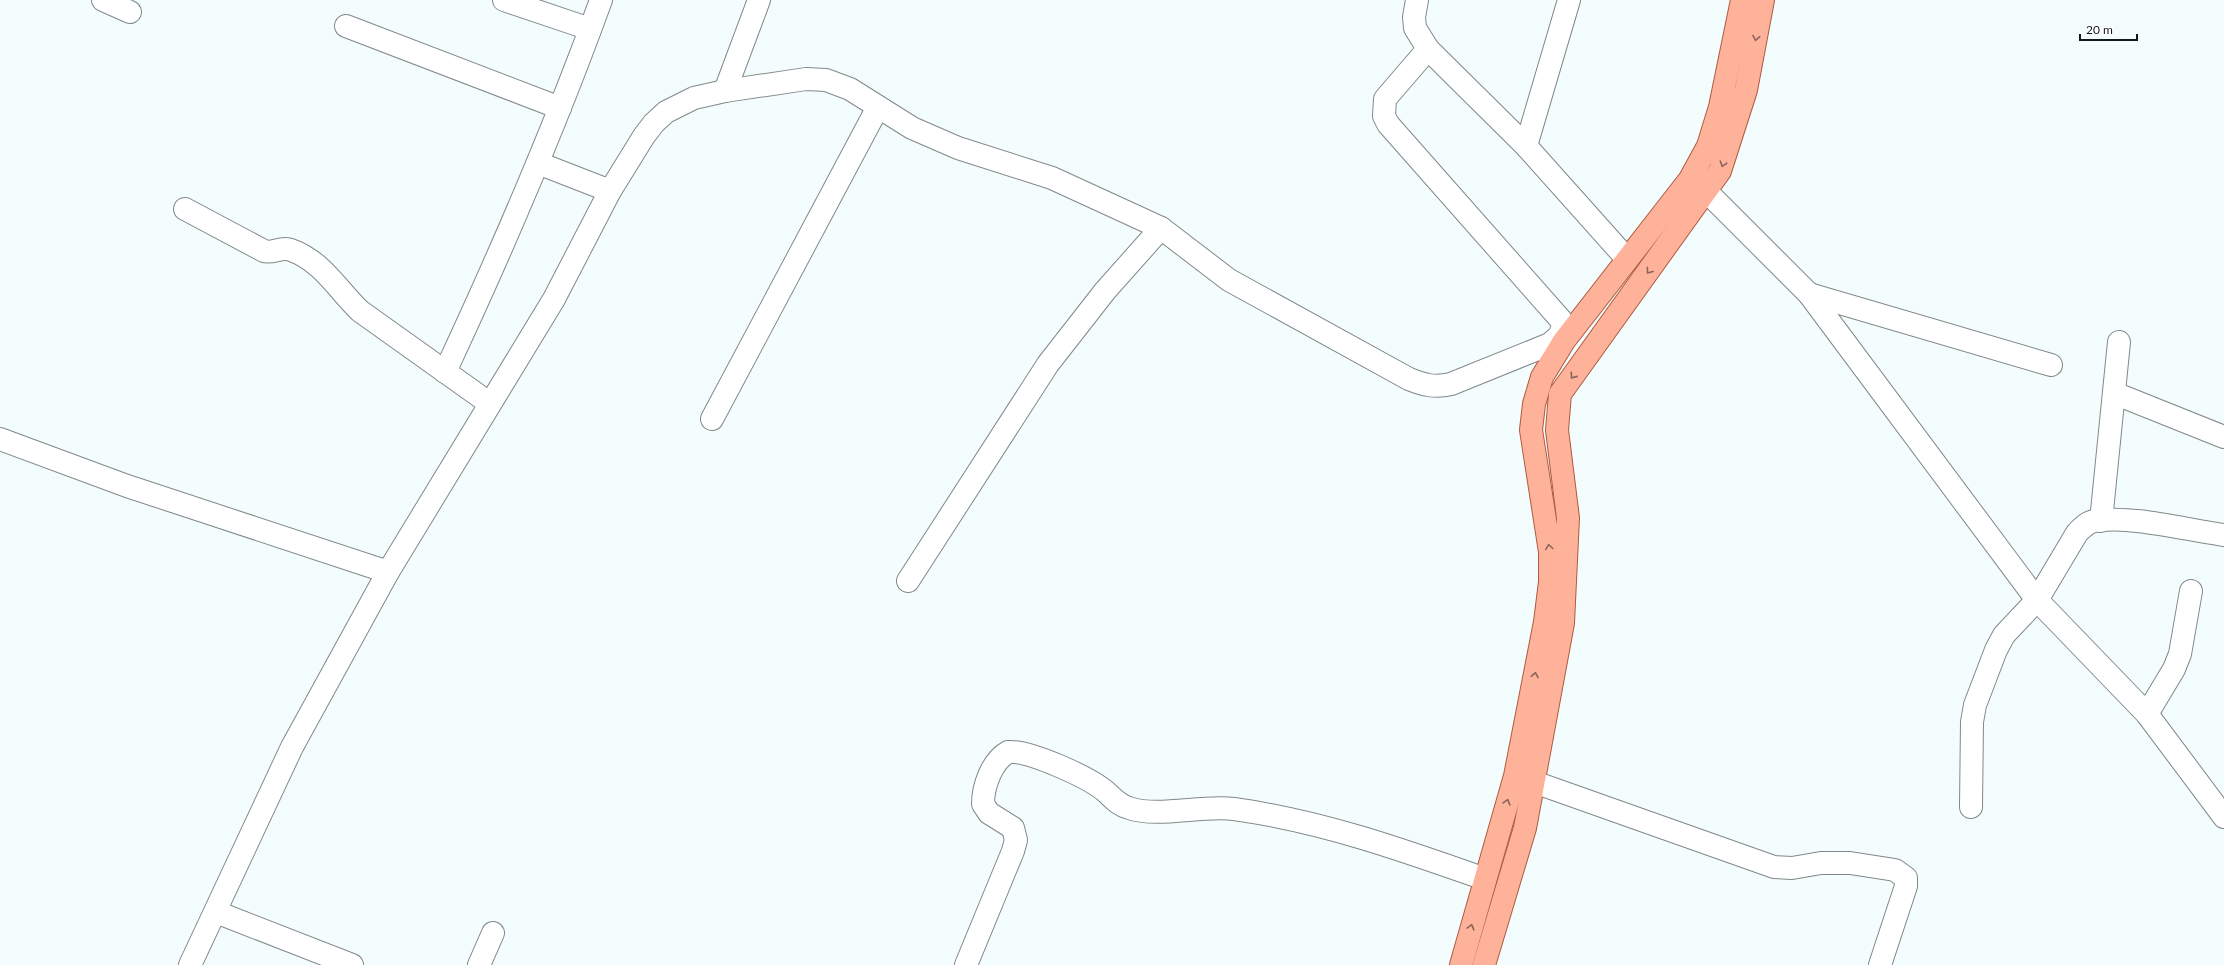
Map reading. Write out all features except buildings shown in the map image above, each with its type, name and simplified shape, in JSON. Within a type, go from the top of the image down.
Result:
[{"type":"main road","points":[[1461,965],[1515,776],[1545,622],[1550,582],[1550,552],[1532,430],[1534,404],[1542,378],[1564,341],[1690,179],[1708,146],[1720,107],[1742,0]]},
{"type":"main road","points":[[1484,965],[1525,828],[1563,623],[1568,518],[1557,430],[1560,394],[1720,171],[1746,90],[1763,0]]},
{"type":"street","points":[[103,0],[130,12]]},
{"type":"street","points":[[504,0],[590,29]]},
{"type":"street","points":[[445,372],[493,269],[538,164],[601,0]]},
{"type":"street","points":[[725,91],[759,0]]},
{"type":"street","points":[[1417,0],[1414,17],[1415,28],[1428,49],[1526,146],[1627,259]]},
{"type":"street","points":[[1526,146],[1570,0]]},
{"type":"street","points":[[346,26],[560,108]]},
{"type":"street","points":[[190,965],[292,747],[388,572],[554,298],[610,191],[644,136],[654,123],[666,112],[694,98],[725,91],[806,80],[826,80],[850,89],[912,128],[958,148],[1052,178],[1161,228],[1229,280],[1409,379],[1424,385],[1438,387],[1451,384],[1550,344],[1559,336],[1563,327],[1561,320],[1388,124],[1384,116],[1385,99],[1428,49]]},
{"type":"street","points":[[712,419],[878,107]]},
{"type":"street","points":[[538,164],[610,191]]},
{"type":"street","points":[[1706,191],[1808,294],[2037,600],[2147,714],[2224,818]]},
{"type":"street","points":[[185,209],[264,251],[270,253],[285,248],[303,256],[330,276],[346,297],[360,311],[489,404]]},
{"type":"street","points":[[908,581],[1048,364],[1105,291],[1161,228]]},
{"type":"street","points":[[1808,294],[2051,365]]},
{"type":"street","points":[[2101,521],[2119,342]]},
{"type":"street","points":[[2114,393],[2224,437]]},
{"type":"street","points":[[0,438],[127,486],[388,572]]},
{"type":"street","points":[[1970,807],[1970,737],[1975,705],[1996,650],[2004,635],[2037,600],[2077,533],[2086,525],[2094,521],[2129,520],[2224,535]]},
{"type":"street","points":[[2147,714],[2174,669],[2180,654],[2191,590]]},
{"type":"street","points":[[966,965],[1014,851],[1016,840],[1013,828],[989,813],[983,804],[989,779],[996,761],[1008,752],[1024,753],[1082,776],[1105,791],[1117,803],[1129,809],[1147,812],[1208,807],[1235,809],[1292,820],[1370,839],[1485,879]]},
{"type":"street","points":[[1534,782],[1774,867],[1792,868],[1822,863],[1850,863],[1895,870],[1901,873],[1906,878],[1906,886],[1880,965]]},
{"type":"street","points":[[216,912],[352,965]]},
{"type":"street","points":[[479,965],[493,933]]}]
